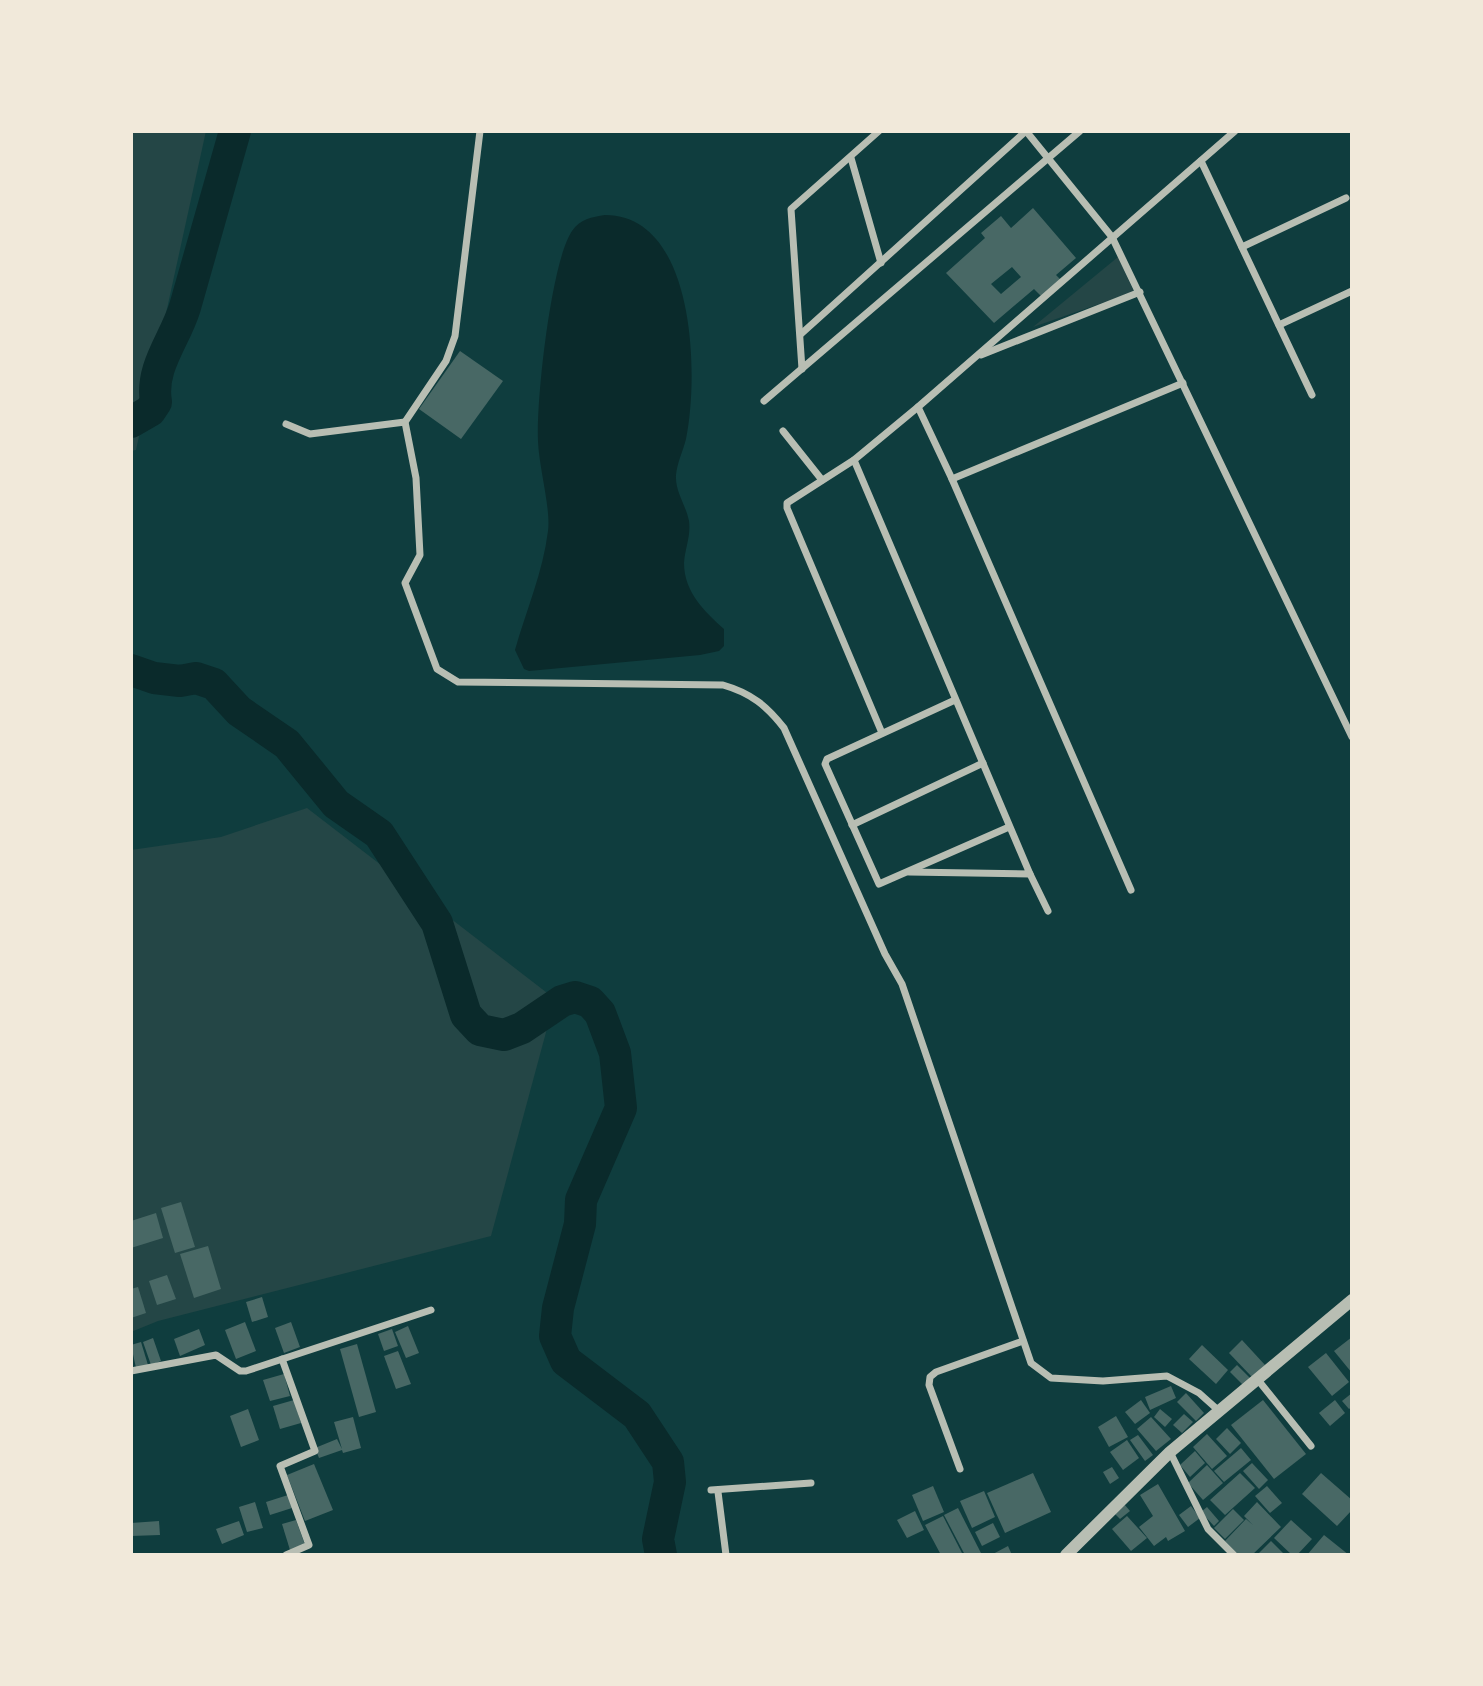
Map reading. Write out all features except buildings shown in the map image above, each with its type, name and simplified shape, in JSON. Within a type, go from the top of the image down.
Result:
[{"type":"street","points":[[480,131],[460,315],[455,336],[446,361],[405,422],[416,478],[420,555],[405,583],[437,669],[445,677],[458,682],[723,685],[756,698],[784,729],[885,954],[902,984],[1031,1363],[1052,1378],[1103,1381],[1167,1376],[1199,1393],[1218,1410]]},
{"type":"street","points":[[802,369],[802,334],[791,209],[880,131]]},
{"type":"street","points":[[802,334],[1026,131],[1112,237],[1352,737]]},
{"type":"street","points":[[764,401],[1080,131]]},
{"type":"street","points":[[882,733],[787,508],[789,501],[854,460],[918,407],[1235,131]]},
{"type":"street","points":[[851,158],[881,263]]},
{"type":"street","points":[[1201,160],[1312,395]]},
{"type":"street","points":[[1242,247],[1346,198]]},
{"type":"street","points":[[1279,325],[1352,290]]},
{"type":"street","points":[[976,357],[1140,292]]},
{"type":"street","points":[[952,479],[1183,383]]},
{"type":"street","points":[[918,407],[1131,890]]},
{"type":"street","points":[[286,424],[310,434],[405,422]]},
{"type":"street","points":[[783,431],[822,480]]},
{"type":"street","points":[[854,460],[1009,827],[1048,911]]},
{"type":"street","points":[[955,700],[825,762],[879,884],[1009,827]]},
{"type":"street","points":[[852,825],[983,763]]},
{"type":"street","points":[[909,872],[1030,874]]},
{"type":"street","points":[[1066,1555],[1170,1452],[1352,1300]]},
{"type":"street","points":[[131,1371],[216,1355],[240,1371],[431,1310]]},
{"type":"street","points":[[960,1469],[929,1385],[930,1377],[936,1372],[1023,1341]]},
{"type":"street","points":[[282,1359],[315,1451],[280,1466],[309,1545],[286,1555]]},
{"type":"street","points":[[1258,1380],[1311,1446]]},
{"type":"street","points":[[1170,1452],[1208,1529],[1234,1555]]},
{"type":"street","points":[[726,1555],[714,1491],[811,1483]]},
{"type":"shaded area","points":[[131,131],[206,131],[136,450],[131,451]]},
{"type":"shaded area","points":[[605,215],[635,222],[658,241],[674,269],[684,303],[692,377],[686,439],[676,475],[677,487],[689,521],[685,573],[697,600],[724,629],[724,646],[719,651],[700,655],[529,671],[524,669],[515,650],[538,576],[548,531],[538,422],[542,365],[551,301],[564,247],[572,231],[583,221]]},
{"type":"shaded area","points":[[1118,257],[1134,292],[1033,327]]},
{"type":"shaded area","points":[[307,808],[555,999],[491,1236],[158,1321],[131,1332],[131,850],[221,837]]},
{"type":"waterway","points":[[131,422],[150,411],[156,402],[155,389],[160,365],[185,307],[235,131]]},
{"type":"waterway","points":[[131,670],[154,678],[180,681],[196,678],[214,684],[239,711],[287,744],[336,804],[379,834],[437,923],[466,1015],[480,1030],[504,1035],[522,1028],[562,1001],[575,997],[590,1002],[600,1013],[615,1053],[621,1108],[581,1200],[580,1224],[558,1308],[555,1336],[566,1361],[637,1415],[668,1462],[670,1482],[658,1539],[661,1555]]}]
